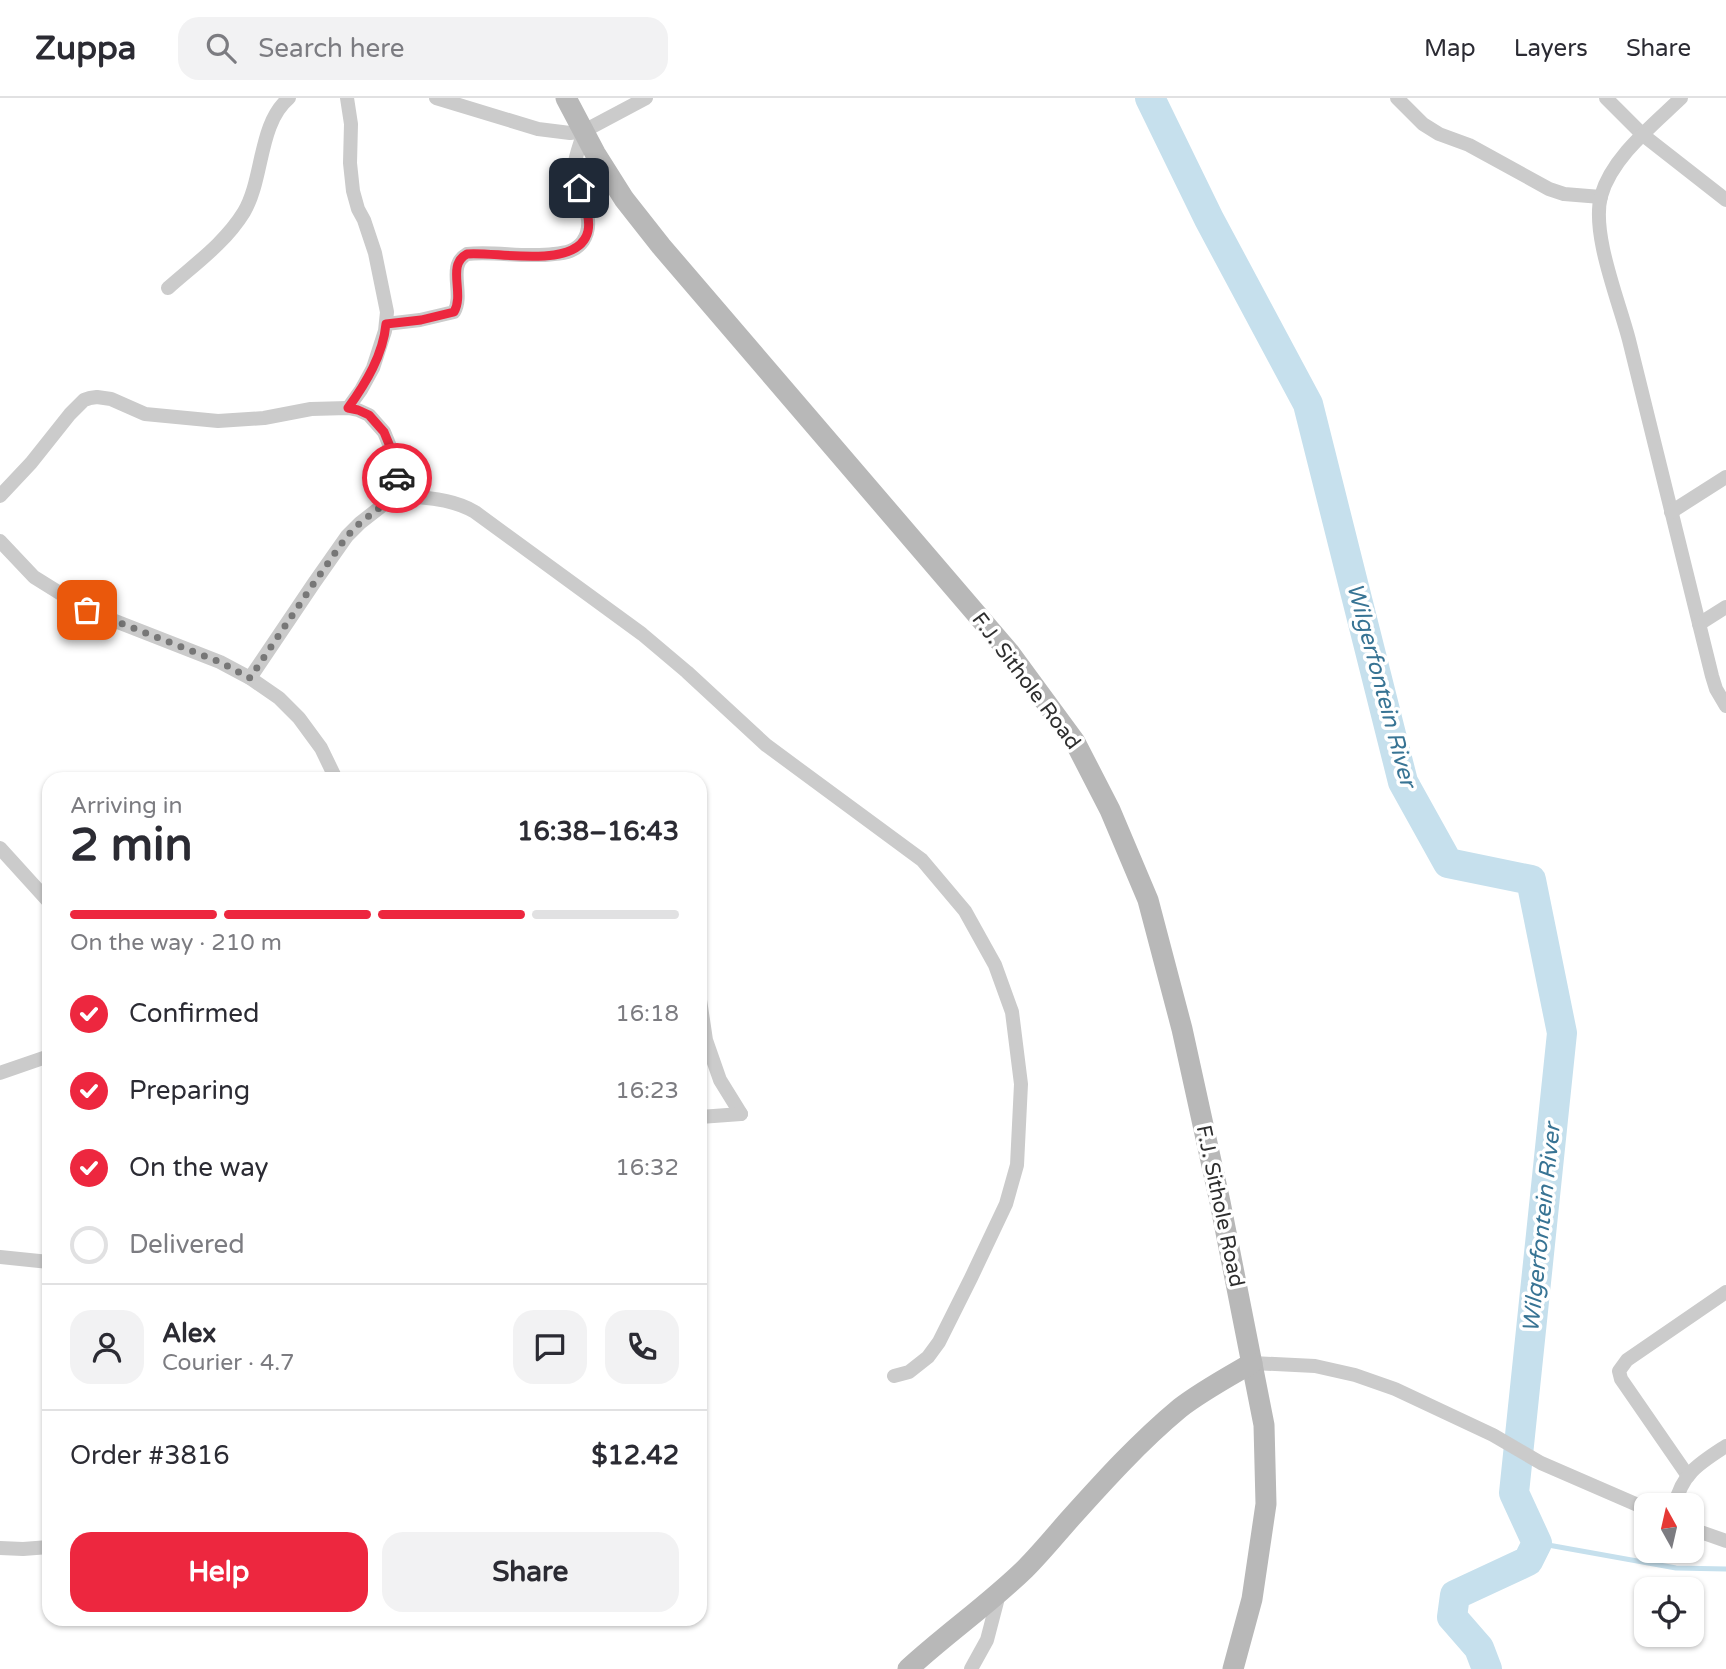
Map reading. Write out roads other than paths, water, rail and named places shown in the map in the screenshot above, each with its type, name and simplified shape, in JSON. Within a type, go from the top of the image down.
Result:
[{"type":"street","points":[[168,288],[225,237],[245,209],[270,126],[289,98]]},
{"type":"street","points":[[346,98],[351,124],[350,163],[354,191],[375,253],[387,312],[385,331],[373,368],[348,408]]},
{"type":"street","points":[[436,98],[538,129],[570,133],[584,131],[646,98]]},
{"type":"street","name":"F.J. Sithole Road","points":[[566,98],[595,153],[624,199],[661,246],[1009,652],[1074,742],[1110,810],[1148,900],[1182,1029],[1212,1162],[1264,1425],[1266,1504],[1252,1599],[1233,1669]]},
{"type":"street","points":[[1397,98],[1423,124],[1439,134],[1469,145],[1549,189],[1564,194],[1601,197]]},
{"type":"street","points":[[1606,98],[1643,135],[1726,200]]},
{"type":"street","points":[[1681,98],[1618,162],[1605,185],[1598,215],[1602,246],[1626,330],[1712,676],[1726,706]]},
{"type":"street","points":[[386,324],[421,320],[454,312],[459,304],[456,268],[461,257],[467,254],[541,256],[573,251],[588,231],[588,218],[574,168],[584,131]]},
{"type":"street","points":[[0,496],[31,463],[70,414],[84,400],[97,397],[111,399],[145,414],[218,421],[264,418],[311,409],[358,410],[369,415],[384,432],[398,466],[392,498]]},
{"type":"street","points":[[1671,512],[1726,477]]},
{"type":"street","points":[[250,678],[347,536],[360,523],[392,498],[409,497],[461,504],[642,634],[766,745],[922,860],[965,911],[995,965],[1012,1012],[1021,1084],[1017,1165],[1006,1204],[939,1342],[928,1357],[909,1372],[894,1376]]},
{"type":"street","points":[[0,541],[34,577],[87,610],[220,662],[279,698],[299,718],[321,748],[332,772]]},
{"type":"street","points":[[1699,624],[1726,607]]},
{"type":"street","points":[[0,848],[42,894]]},
{"type":"street","points":[[707,1043],[720,1080],[741,1114],[707,1116]]},
{"type":"street","points":[[0,1073],[42,1058]]},
{"type":"street","points":[[0,1257],[42,1261]]},
{"type":"street","points":[[1688,1476],[1621,1378],[1619,1371],[1627,1360],[1726,1292]]},
{"type":"street","points":[[908,1669],[999,1593],[1097,1489],[1180,1408],[1252,1363],[1315,1366],[1355,1375],[1395,1389],[1493,1434],[1541,1463],[1634,1503]]},
{"type":"street","points":[[1678,1493],[1688,1476],[1702,1461],[1726,1446]]},
{"type":"street","points":[[1704,1533],[1726,1541]]},
{"type":"street","points":[[0,1548],[42,1548]]},
{"type":"street","points":[[971,1669],[987,1640],[999,1593]]},
{"type":"waterway","name":"Wilgerfontein River","points":[[1150,98],[1209,219],[1308,404],[1403,782],[1448,863],[1531,880],[1562,1033],[1514,1493],[1537,1543],[1528,1561],[1455,1595],[1452,1617],[1479,1648],[1487,1669]]},
{"type":"waterway","points":[[1537,1543],[1676,1568],[1726,1569]]}]
